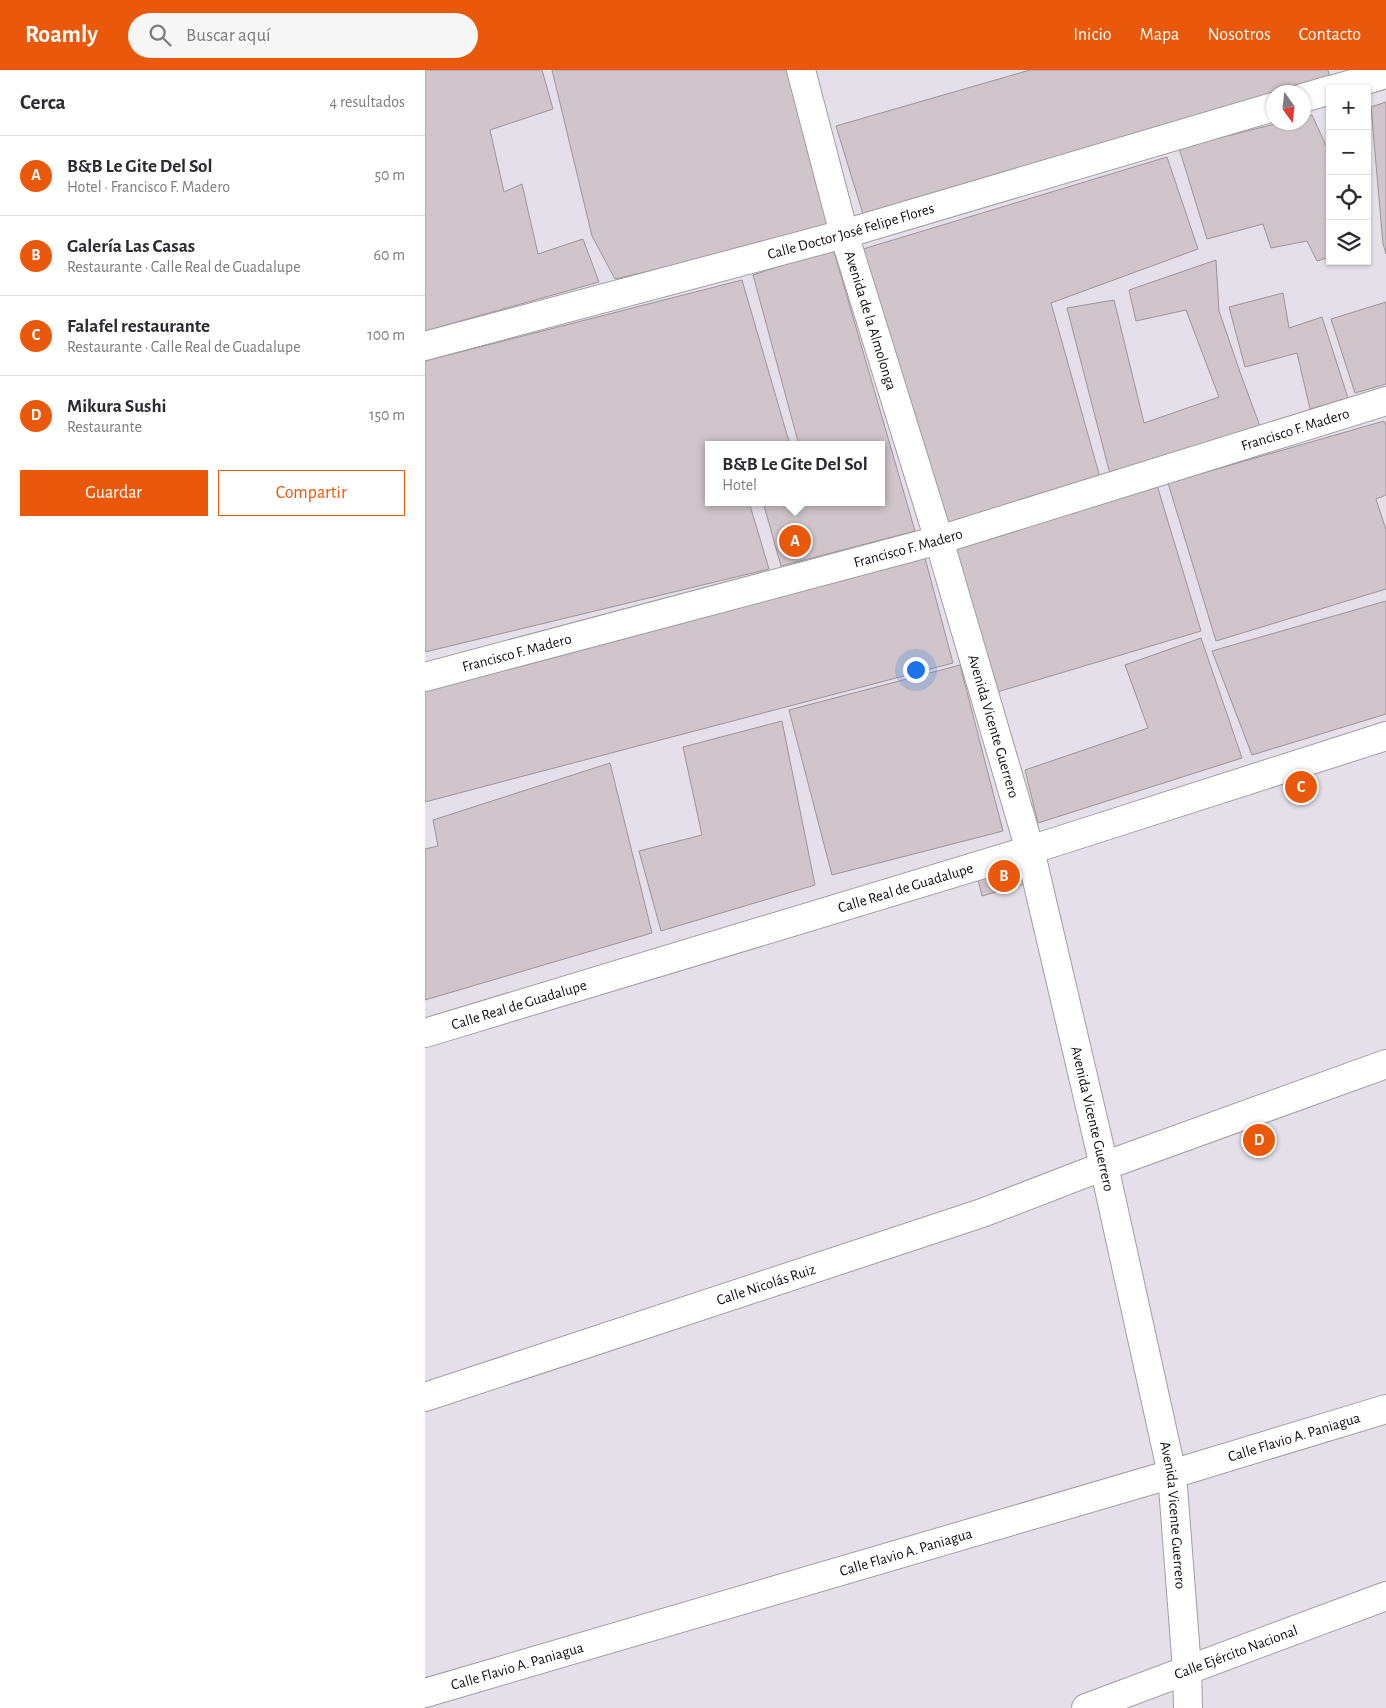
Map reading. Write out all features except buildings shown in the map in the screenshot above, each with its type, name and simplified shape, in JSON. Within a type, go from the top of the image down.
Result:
[{"type":"street","name":"Avenida de la Almolonga","points":[[801,70],[844,234],[939,540]]},
{"type":"street","points":[[1349,85],[1386,74]]},
{"type":"street","points":[[1311,96],[1326,91]]},
{"type":"street","name":"Calle Doctor José Felipe Flores","points":[[425,346],[844,234],[1266,109]]},
{"type":"street","name":"Francisco F. Madero","points":[[425,677],[939,540],[1386,401]]},
{"type":"street","name":"Avenida Vicente Guerrero","points":[[939,540],[1030,850],[1104,1166],[1172,1474],[1187,1669],[1188,1708]]},
{"type":"street","name":"Calle Real de Guadalupe","points":[[425,1033],[1030,850],[1386,736]]},
{"type":"street","name":"Calle Nicolás Ruiz","points":[[425,1397],[982,1212],[1386,1064]]},
{"type":"street","name":"Calle Flavio A. Paniagua","points":[[425,1694],[1386,1409]]},
{"type":"street","name":"Calle Ejército Nacional","points":[[1086,1708],[1386,1596]]},
{"type":"place","name":"B&B Le Gite Del Sol","points":[[795,541]]},
{"type":"place","name":"Falafel restaurante","points":[[1301,787]]},
{"type":"place","name":"Galería Las Casas","points":[[1004,876]]},
{"type":"place","name":"Mikura Sushi","points":[[1259,1140]]}]
